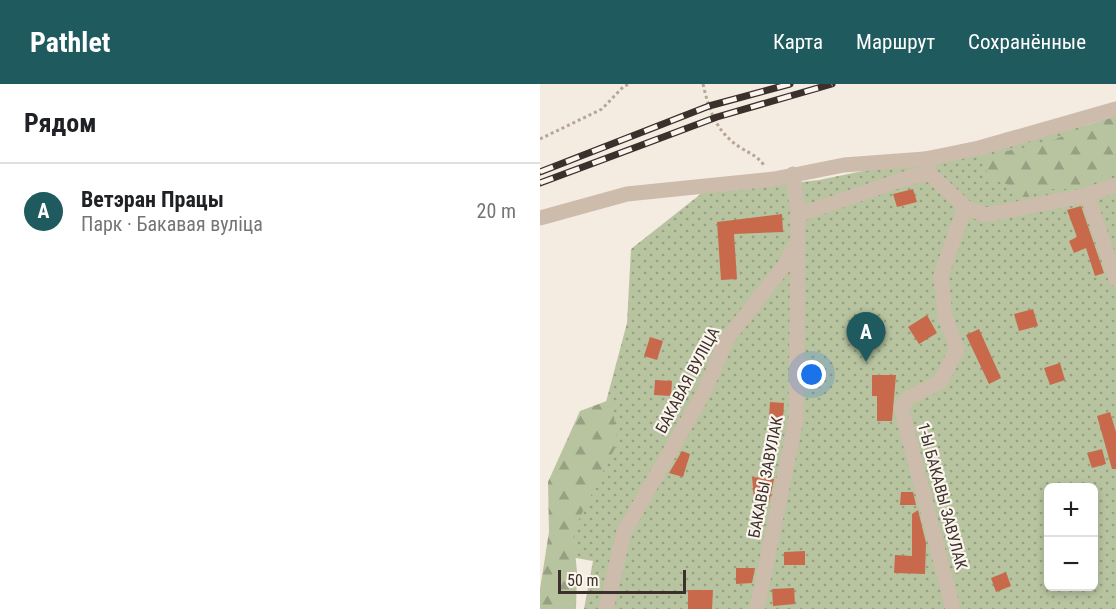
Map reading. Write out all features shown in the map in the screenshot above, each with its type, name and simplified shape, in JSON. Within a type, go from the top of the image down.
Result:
[{"type":"street","points":[[798,215],[910,177],[928,166],[980,148],[1116,109]]},
{"type":"street","points":[[540,218],[627,194],[774,179],[844,165],[928,166],[965,207],[985,215],[1087,195],[1116,185]]},
{"type":"street","name":"БАКАВАЯ ВУЛІЦА","points":[[606,609],[624,531],[704,392],[727,339],[784,266],[797,243],[798,215],[793,174]]},
{"type":"street","points":[[1087,195],[1116,279]]},
{"type":"street","name":"1-Ы БАКАВЫ ЗАВУЛАК","points":[[953,609],[901,406],[908,398],[940,382],[957,349],[945,316],[941,275],[965,207]]},
{"type":"street","name":"БАКАВЫ ЗАВУЛАК","points":[[757,609],[796,419],[797,243]]},
{"type":"path","points":[[540,139],[602,109],[624,85],[630,84]]},
{"type":"path","points":[[703,84],[715,124],[739,147],[758,157],[774,179]]},
{"type":"green space","points":[[1116,116],[1116,170],[1084,189],[1047,189],[1027,197],[1013,196],[1009,185],[988,178],[984,159],[1051,141],[1090,124]]},
{"type":"green space","points":[[1116,119],[1116,609],[584,609],[593,561],[565,556],[627,323],[631,249],[702,193],[819,180]]},
{"type":"green space","points":[[612,399],[617,444],[573,531],[577,572],[576,609],[540,609],[540,589],[549,532],[548,482],[580,411]]},
{"type":"building","points":[[913,189],[917,202],[897,207],[893,194]]},
{"type":"building","points":[[1081,206],[1104,273],[1095,276],[1086,248],[1074,253],[1069,241],[1077,237],[1067,210]]},
{"type":"building","points":[[782,214],[783,232],[734,234],[737,279],[721,280],[717,222]]},
{"type":"building","points":[[1033,309],[1038,326],[1019,331],[1014,314]]},
{"type":"building","points":[[927,315],[937,333],[919,344],[908,327]]},
{"type":"building","points":[[979,329],[1001,378],[989,384],[966,335]]},
{"type":"building","points":[[650,337],[663,341],[657,360],[644,356]]},
{"type":"building","points":[[1060,363],[1065,380],[1050,385],[1044,368]]},
{"type":"building","points":[[872,375],[896,375],[892,421],[877,421],[877,396],[872,396]]},
{"type":"building","points":[[655,380],[672,381],[671,396],[654,395]]},
{"type":"building","points":[[770,402],[784,403],[783,418],[769,418]]},
{"type":"building","points":[[1110,412],[1116,432],[1116,469],[1112,469],[1097,416]]},
{"type":"building","points":[[1102,449],[1106,464],[1092,468],[1087,453]]},
{"type":"building","points":[[682,451],[690,454],[683,477],[669,473]]},
{"type":"building","points":[[752,477],[774,479],[769,503],[754,499]]},
{"type":"building","points":[[901,492],[913,492],[916,505],[900,505]]},
{"type":"building","points":[[918,510],[926,543],[925,574],[894,573],[895,555],[912,556],[912,514]]},
{"type":"building","points":[[805,551],[805,565],[784,565],[784,552]]},
{"type":"building","points":[[736,568],[755,568],[752,583],[736,584]]},
{"type":"building","points":[[1006,572],[1011,586],[996,592],[991,578]]},
{"type":"building","points":[[794,588],[795,604],[773,606],[772,589]]},
{"type":"building","points":[[688,590],[713,590],[712,609],[688,609]]},
{"type":"railway","points":[[540,172],[709,106],[790,84]]},
{"type":"railway","points":[[540,183],[717,117],[832,84]]},
{"type":"place","name":"Ветэран Працы","points":[[866,362]]}]
